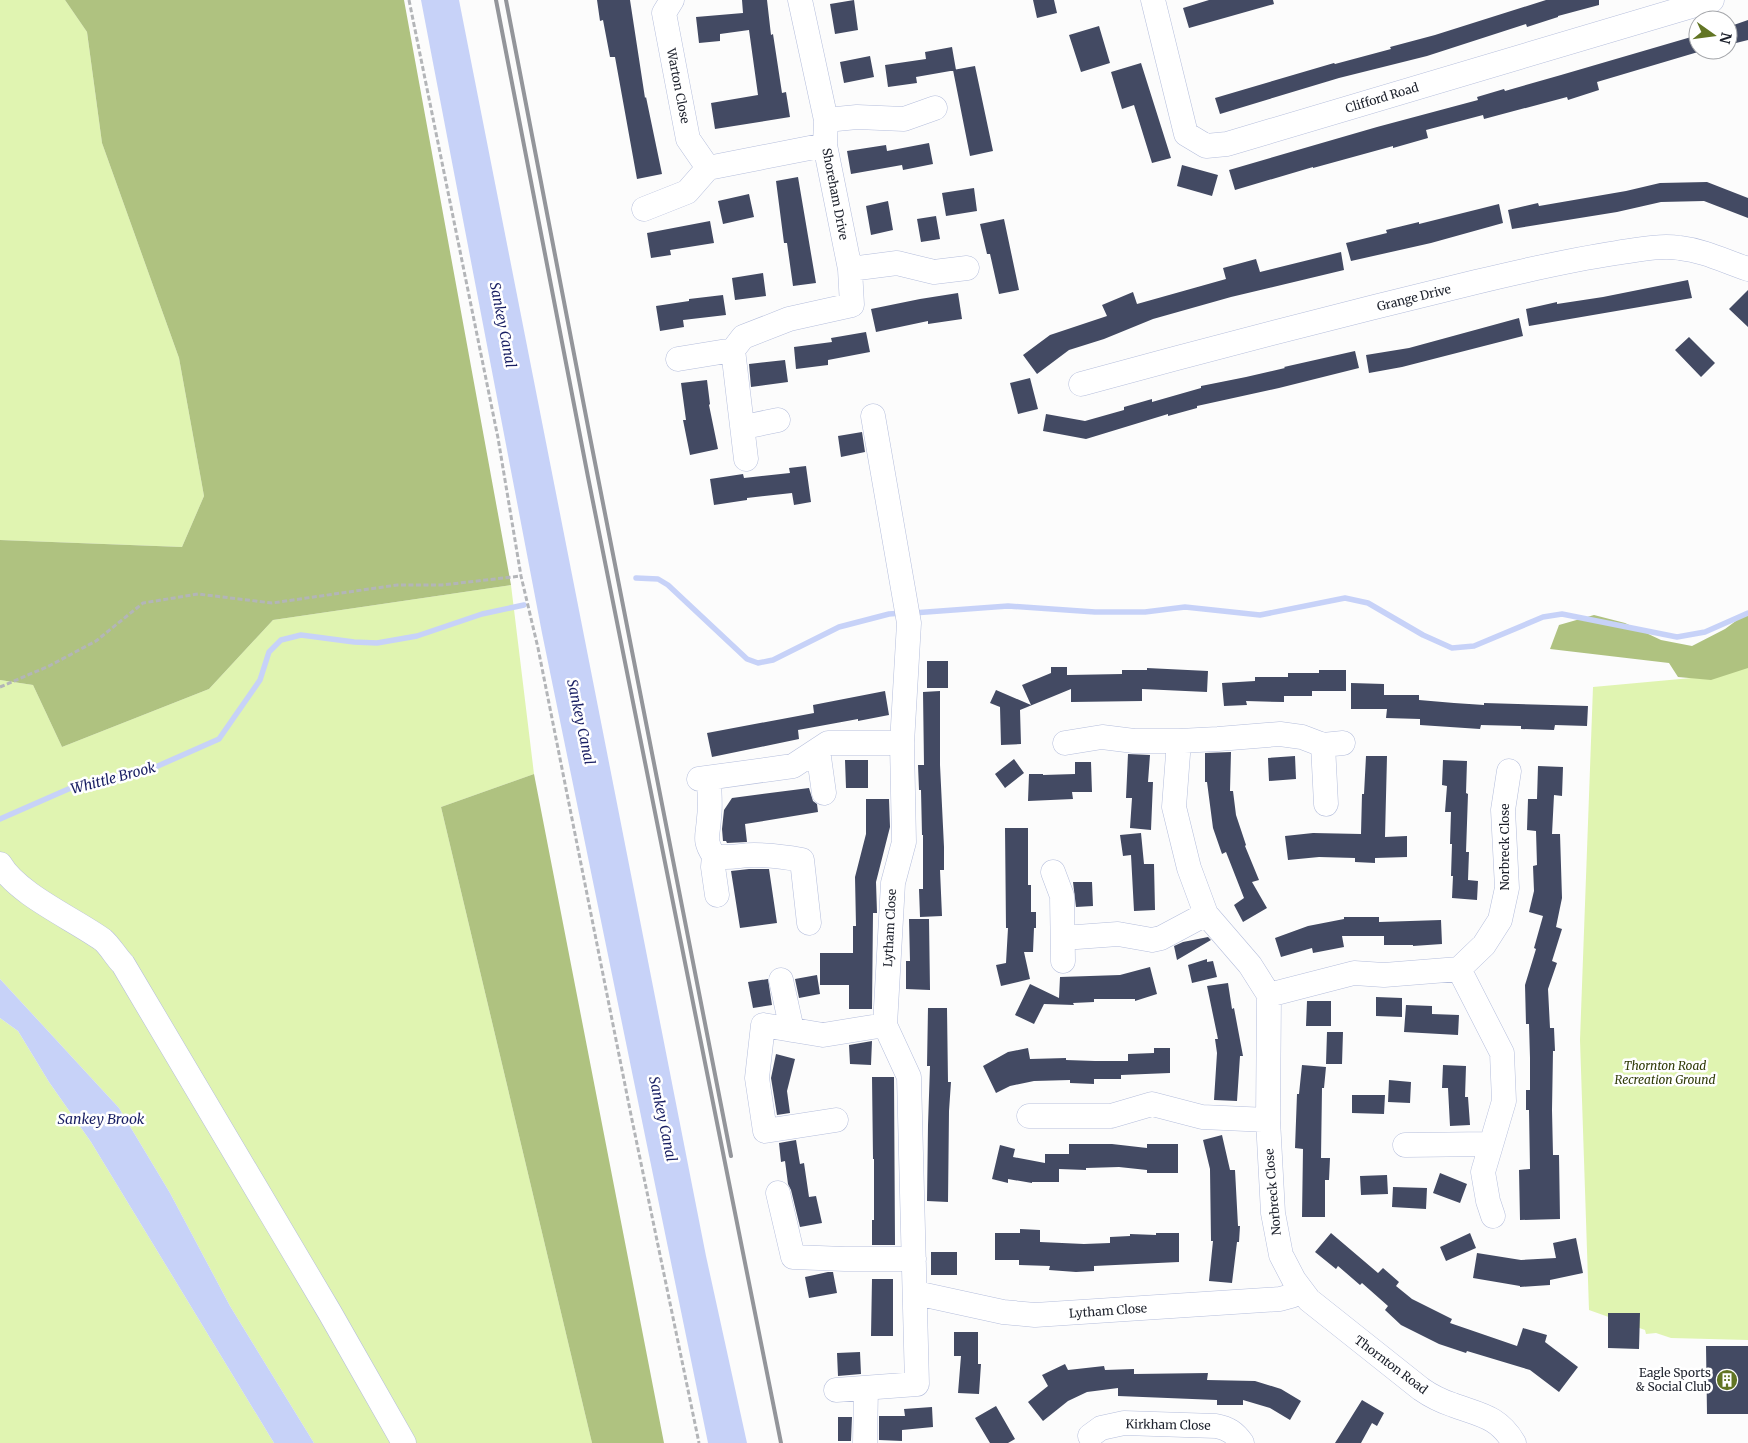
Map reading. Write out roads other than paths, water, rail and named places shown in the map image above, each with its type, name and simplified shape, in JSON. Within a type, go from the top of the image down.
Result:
[{"type":"street","name":"Warton Close","points":[[672,0],[664,13],[688,139],[708,168]]},
{"type":"street","name":"Shoreham Drive","points":[[733,350],[743,337],[789,319],[852,305],[850,269],[826,145],[826,120],[800,0]]},
{"type":"street","name":"Clifford Road","points":[[1153,0],[1186,134],[1206,146],[1227,144],[1712,0]]},
{"type":"street","points":[[826,120],[857,117],[904,119],[935,108]]},
{"type":"street","points":[[644,209],[687,192],[708,168],[826,145]]},
{"type":"street","name":"Grange Drive","points":[[1081,384],[1345,314],[1530,269],[1589,257],[1647,248],[1679,248],[1709,253],[1748,269]]},
{"type":"street","points":[[850,269],[897,263],[934,272],[967,268]]},
{"type":"street","points":[[678,359],[733,350],[744,427],[746,459]]},
{"type":"street","name":"Lytham Close","points":[[836,1390],[917,1384],[910,1077],[886,1025],[893,883],[904,842],[902,743],[910,623],[873,416]]},
{"type":"street","points":[[744,427],[778,420]]},
{"type":"street","points":[[1062,745],[1102,737],[1179,741],[1218,740],[1280,734],[1302,737],[1333,744],[1326,804]]},
{"type":"street","points":[[1179,741],[1174,807],[1189,868],[1206,914],[1250,965],[1269,995],[1354,973],[1384,974],[1459,968],[1502,1053],[1504,1101],[1483,1172],[1494,1221]]},
{"type":"street","points":[[717,895],[712,867],[714,856],[709,848],[706,834],[709,819],[704,779],[792,766],[828,743],[902,743]]},
{"type":"street","points":[[818,750],[824,794]]},
{"type":"street","name":"Norbreck Close","points":[[1459,968],[1484,945],[1500,920],[1508,888],[1503,810],[1509,769]]},
{"type":"street","points":[[714,856],[729,858],[752,855],[778,855],[802,860],[809,923]]},
{"type":"street","points":[[0,864],[6,874],[28,892],[104,942],[123,964],[330,1312],[404,1443]]},
{"type":"street","points":[[1053,872],[1062,896],[1063,950],[1118,934],[1152,940],[1161,938],[1206,914]]},
{"type":"street","points":[[781,980],[792,1030]]},
{"type":"street","name":"Norbreck Close","points":[[1269,995],[1268,1120],[1273,1213],[1276,1238],[1287,1269],[1300,1290]]},
{"type":"street","points":[[836,1120],[765,1131],[756,1078],[763,1024],[823,1035],[886,1025]]},
{"type":"street","points":[[1029,1116],[1111,1116],[1152,1104],[1202,1117],[1268,1120]]},
{"type":"street","points":[[1405,1144],[1490,1144]]},
{"type":"street","points":[[778,1193],[793,1257],[914,1259]]},
{"type":"street","name":"Lytham Close","points":[[916,1293],[1003,1312],[1035,1315],[1280,1299],[1291,1296],[1300,1290]]},
{"type":"street","name":"Thornton Road","points":[[1300,1290],[1319,1309],[1421,1389],[1435,1398],[1493,1419],[1504,1428],[1514,1443]]},
{"type":"street","points":[[865,1443],[866,1388]]},
{"type":"street","name":"Kirkham Close","points":[[1087,1435],[1101,1428],[1124,1423],[1216,1426],[1230,1430],[1237,1435],[1242,1443]]},
{"type":"water","name":"Sankey Canal","points":[[421,0],[459,0],[706,1256],[747,1443],[708,1443],[542,633]]},
{"type":"water","name":"Sankey Brook","points":[[0,979],[119,1108],[170,1193],[230,1306],[314,1443],[274,1443],[91,1142],[49,1082],[18,1031],[0,1018]]},
{"type":"waterway","points":[[636,578],[658,579],[668,585],[747,659],[758,663],[773,660],[839,627],[889,614],[902,613]]},
{"type":"waterway","points":[[913,613],[1008,606],[1095,612],[1145,612],[1185,607],[1260,615],[1345,598],[1368,603],[1423,635],[1452,648],[1474,646],[1543,617],[1562,614],[1677,637],[1705,632],[1748,613]]},
{"type":"waterway","name":"Whittle Brook","points":[[0,819],[73,787],[151,769],[219,739],[260,680],[269,652],[281,640],[301,635],[377,643],[417,636],[482,614],[524,605]]},
{"type":"railway","points":[[496,0],[588,477],[781,1443]]},
{"type":"railway","points":[[506,0],[731,1156]]},
{"type":"place","name":"Eagle Sports & Social Club","points":[[1727,1380]]},
{"type":"park label","name":"Thornton Road Recreation Ground","points":[[1665,1073]]}]
